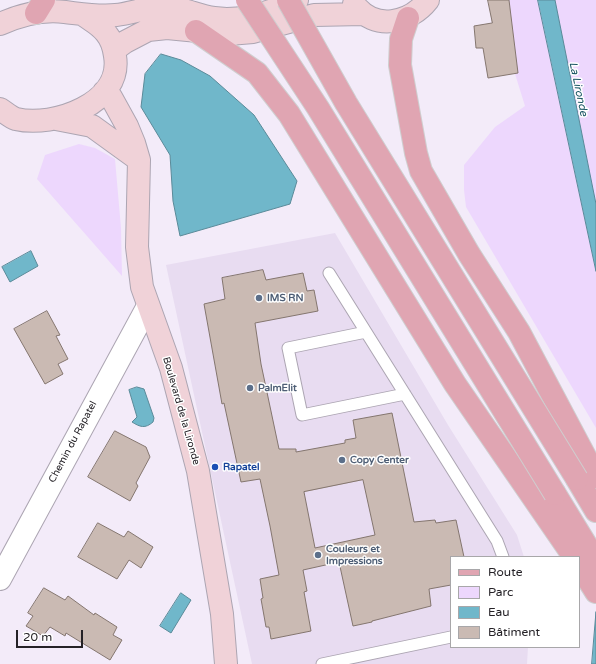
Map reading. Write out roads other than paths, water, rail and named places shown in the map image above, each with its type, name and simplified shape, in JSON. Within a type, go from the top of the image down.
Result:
[{"type":"main road","points":[[247,0],[322,114],[596,561]]},
{"type":"main road","points":[[288,0],[346,103],[587,478]]},
{"type":"main road","points":[[0,24],[40,7],[85,16],[117,15],[147,8],[167,7],[188,10],[214,18],[237,18],[278,8],[297,0]]},
{"type":"main road","points":[[114,50],[125,42],[148,30],[167,28],[229,34],[253,32],[314,15],[358,7],[378,20],[393,22],[408,18],[420,10],[428,0]]},
{"type":"main road","points":[[5,118],[35,120],[66,116],[79,111],[104,92],[114,77],[116,64],[114,50],[107,34],[99,25],[85,16]]},
{"type":"main road","points":[[408,18],[401,39],[400,65],[416,153],[421,171],[469,254],[519,332],[587,478],[596,511]]},
{"type":"main road","points":[[196,31],[257,73],[289,114],[455,384],[573,556]]},
{"type":"main road","name":"Boulevard de la Lironde","points":[[104,92],[111,97],[127,126],[139,160],[137,247],[142,287],[171,368],[198,471],[222,614],[226,664]]},
{"type":"main road","points":[[52,118],[92,126],[139,160]]},
{"type":"main road","points":[[580,567],[596,592]]},
{"type":"street","name":"Chemin du Rapatel","points":[[0,579],[148,306]]},
{"type":"lane","points":[[329,273],[497,541],[503,556]]},
{"type":"lane","points":[[366,332],[288,348],[302,415],[405,394]]},
{"type":"lane","points":[[322,664],[450,637]]},
{"type":"water","name":"La Lironde","points":[[538,0],[555,0],[596,204],[596,271]]},
{"type":"water","points":[[161,54],[181,60],[210,76],[254,115],[297,181],[290,204],[180,236],[173,201],[170,155],[141,107],[145,74]]},
{"type":"water","points":[[31,251],[38,266],[10,282],[2,267]]},
{"type":"water","points":[[137,387],[144,389],[154,418],[153,422],[145,426],[140,426],[132,422],[137,417],[129,390]]},
{"type":"water","points":[[181,593],[191,600],[171,633],[160,626]]},
{"type":"water","points":[[596,612],[596,664],[592,664]]},
{"type":"place","name":"IMS RN","points":[[259,298]]},
{"type":"place","name":"PalmElit","points":[[250,388]]},
{"type":"place","name":"Copy Center","points":[[342,460]]},
{"type":"place","name":"Rapatel","points":[[215,467]]},
{"type":"place","name":"Couleurs et Impressions","points":[[318,555]]}]
